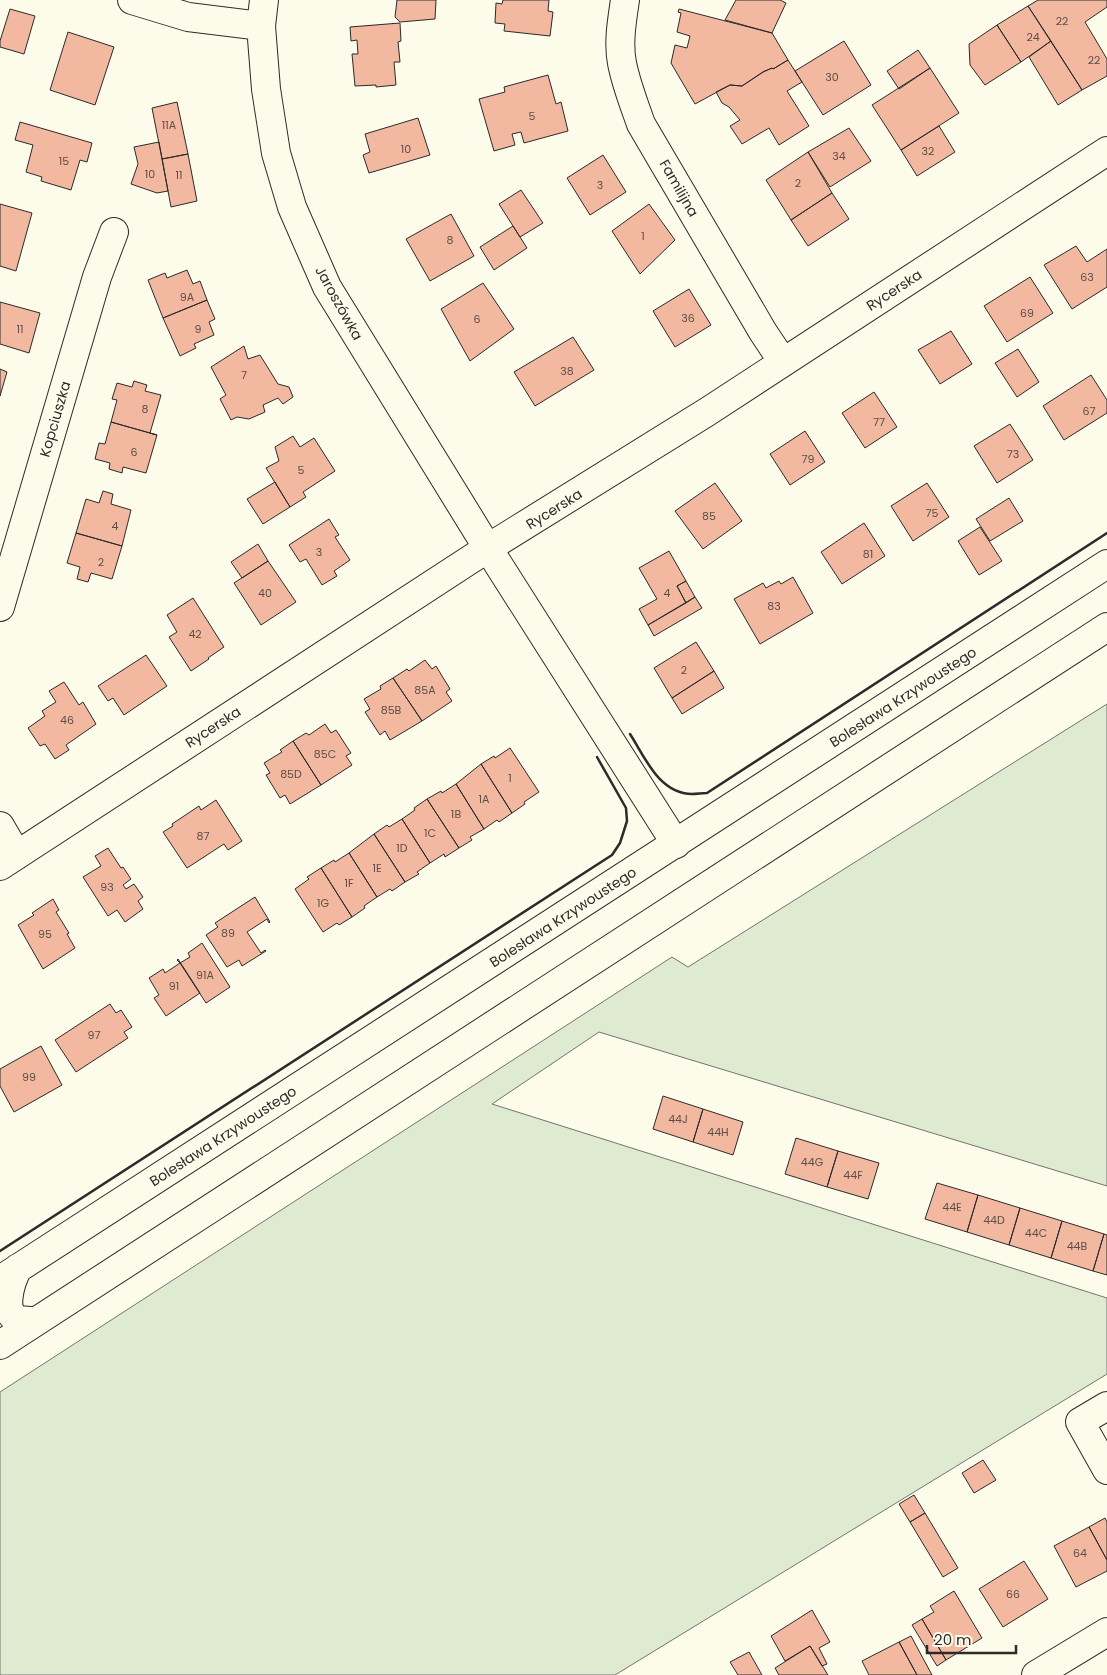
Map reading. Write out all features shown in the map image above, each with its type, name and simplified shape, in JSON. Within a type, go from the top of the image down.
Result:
[{"type":"street","points":[[132,0],[188,17],[262,13]]},
{"type":"street","name":"Familijna","points":[[625,0],[621,25],[622,62],[631,96],[642,124],[763,332],[783,362]]},
{"type":"street","name":"Jaroszówka","points":[[262,13],[266,88],[276,153],[292,207],[327,287],[488,548],[676,844]]},
{"type":"street","name":"Rycerska","points":[[8,861],[488,548],[707,412],[1107,151]]},
{"type":"street","name":"Kopciuszka","points":[[0,607],[97,277],[114,232]]},
{"type":"street","name":"Bolesława Krzywoustego","points":[[36,1321],[18,1320],[7,1313],[3,1302],[9,1274],[1107,564]]},
{"type":"street","points":[[0,1345],[1107,627]]},
{"type":"street","points":[[0,826],[8,861]]},
{"type":"street","points":[[1107,1406],[1080,1422],[1107,1470]]},
{"type":"street","points":[[1036,1675],[1107,1632]]},
{"type":"green space","points":[[1107,704],[1107,1186],[599,1032],[492,1104],[1107,1298],[1107,1374],[615,1675],[0,1675],[0,1392],[672,957],[688,967]]},
{"type":"building","points":[[397,0],[436,0],[435,19],[400,22],[395,17]]},
{"type":"building","points":[[503,0],[549,0],[548,11],[553,12],[550,36],[504,31],[505,24],[495,23],[496,3],[502,4]]},
{"type":"building","points":[[736,0],[780,0],[786,3],[772,33],[725,20]]},
{"type":"building","points":[[1038,0],[1107,0],[1107,7],[1085,22],[1107,59],[1107,76],[1082,90],[1028,6]]},
{"type":"building","points":[[1028,6],[1051,41],[1021,62],[997,25]]},
{"type":"building","points":[[10,9],[35,16],[24,54],[0,47],[0,41]]},
{"type":"building","points":[[679,9],[772,33],[788,60],[773,69],[763,72],[742,86],[730,85],[695,104],[671,63],[675,45],[687,48],[690,36],[677,32],[681,13],[678,12]]},
{"type":"building","points":[[400,23],[401,41],[398,42],[400,62],[394,62],[396,85],[376,87],[376,85],[355,86],[352,54],[358,54],[357,40],[351,41],[350,27]]},
{"type":"building","points":[[997,25],[1021,62],[985,85],[970,65],[969,44]]},
{"type":"building","points":[[68,32],[114,47],[95,105],[50,90]]},
{"type":"building","points":[[844,41],[871,85],[823,115],[795,71]]},
{"type":"building","points":[[1051,41],[1082,90],[1058,105],[1029,57]]},
{"type":"building","points":[[918,50],[930,68],[899,89],[887,71]]},
{"type":"building","points":[[788,60],[802,82],[787,91],[809,126],[779,145],[769,128],[742,144],[730,126],[740,120],[729,107],[722,103],[716,92],[730,85],[742,86],[763,72],[773,69]]},
{"type":"building","points":[[930,68],[959,113],[901,150],[872,105]]},
{"type":"building","points":[[548,75],[556,104],[561,102],[568,131],[524,143],[521,132],[512,134],[515,145],[494,151],[479,99],[505,92],[504,87]]},
{"type":"building","points":[[177,102],[188,154],[162,159],[152,108]]},
{"type":"building","points":[[418,118],[430,155],[369,173],[363,155],[370,152],[365,134]]},
{"type":"building","points":[[20,122],[92,143],[87,162],[80,160],[71,190],[41,181],[42,177],[26,172],[33,145],[15,140]]},
{"type":"building","points":[[939,126],[955,152],[917,176],[901,150]]},
{"type":"building","points":[[849,128],[871,161],[830,187],[808,152]]},
{"type":"building","points":[[159,142],[168,191],[157,193],[131,184],[138,164],[134,147]]},
{"type":"building","points":[[808,152],[832,193],[791,220],[766,180]]},
{"type":"building","points":[[188,154],[197,201],[171,207],[162,159]]},
{"type":"building","points":[[603,155],[626,192],[590,215],[567,178]]},
{"type":"building","points":[[521,190],[543,223],[520,237],[499,204]]},
{"type":"building","points":[[832,193],[849,219],[808,246],[791,220]]},
{"type":"building","points":[[0,204],[32,213],[16,271],[0,266]]},
{"type":"building","points":[[649,204],[675,240],[640,274],[612,231]]},
{"type":"building","points":[[451,214],[474,256],[430,281],[406,239]]},
{"type":"building","points":[[513,226],[527,248],[494,270],[480,247]]},
{"type":"building","points":[[1076,246],[1087,262],[1107,249],[1107,287],[1072,309],[1044,265]]},
{"type":"building","points":[[187,270],[193,284],[200,281],[207,300],[163,318],[148,280],[165,273],[167,278]]},
{"type":"building","points":[[1030,277],[1053,313],[1007,342],[984,306]]},
{"type":"building","points":[[483,283],[514,329],[470,361],[441,309]]},
{"type":"building","points":[[689,289],[711,325],[675,347],[653,311]]},
{"type":"building","points":[[207,300],[215,319],[209,322],[214,335],[194,344],[196,348],[180,356],[163,318]]},
{"type":"building","points":[[0,302],[40,313],[29,353],[0,344]]},
{"type":"building","points":[[951,331],[972,364],[940,384],[918,350]]},
{"type":"building","points":[[573,337],[594,370],[535,406],[514,372]]},
{"type":"building","points":[[244,346],[248,359],[260,355],[278,384],[289,387],[293,397],[283,404],[278,398],[263,405],[265,412],[249,419],[237,417],[231,420],[220,399],[226,395],[211,367]]},
{"type":"building","points":[[1018,349],[1039,382],[1017,397],[995,363]]},
{"type":"building","points":[[0,369],[7,372],[0,396]]},
{"type":"building","points":[[1091,375],[1107,400],[1107,413],[1064,440],[1043,406]]},
{"type":"building","points":[[134,381],[147,385],[145,391],[161,395],[150,433],[157,435],[111,422],[117,400],[112,399],[117,383],[132,387]]},
{"type":"building","points":[[874,392],[897,427],[865,448],[842,413]]},
{"type":"building","points":[[111,422],[157,435],[146,473],[123,467],[122,473],[109,469],[110,463],[95,459],[99,443],[105,444]]},
{"type":"building","points":[[1010,424],[1033,460],[997,483],[974,446]]},
{"type":"building","points":[[805,431],[825,462],[790,485],[770,454]]},
{"type":"building","points":[[293,436],[300,447],[314,438],[335,471],[303,492],[306,497],[290,507],[266,468],[279,461],[275,447]]},
{"type":"building","points":[[275,482],[290,507],[263,524],[247,499]]},
{"type":"building","points":[[715,483],[742,521],[703,549],[675,511]]},
{"type":"building","points":[[927,483],[949,517],[913,541],[891,506]]},
{"type":"building","points":[[103,491],[113,494],[111,504],[131,510],[122,546],[76,533],[86,499],[99,503]]},
{"type":"building","points":[[1009,498],[1023,521],[990,541],[976,519]]},
{"type":"building","points":[[329,519],[339,535],[335,537],[350,560],[334,571],[337,576],[322,585],[306,559],[300,562],[289,545]]},
{"type":"building","points":[[864,523],[885,556],[842,584],[821,552]]},
{"type":"building","points":[[980,527],[1002,561],[979,575],[958,541]]},
{"type":"building","points":[[76,533],[122,546],[112,579],[91,573],[88,582],[77,579],[80,567],[67,563]]},
{"type":"building","points":[[258,544],[268,561],[242,578],[231,562]]},
{"type":"building","points":[[669,551],[686,581],[677,586],[686,603],[648,625],[639,609],[657,599],[639,568]]},
{"type":"building","points":[[268,561],[296,602],[261,625],[234,583]]},
{"type":"building","points":[[793,577],[813,613],[760,644],[734,599],[763,583],[766,588],[779,581],[781,584]]},
{"type":"building","points":[[686,581],[695,597],[686,603],[677,586]]},
{"type":"building","points":[[695,597],[702,608],[654,636],[648,625]]},
{"type":"building","points":[[193,598],[224,647],[191,671],[169,637],[177,632],[167,615]]},
{"type":"building","points":[[696,642],[714,671],[672,698],[654,668]]},
{"type":"building","points":[[146,655],[167,686],[124,715],[113,698],[108,701],[98,686]]},
{"type":"building","points":[[425,660],[432,669],[436,666],[450,689],[446,692],[452,701],[422,721],[393,678],[407,669],[409,671]]},
{"type":"building","points":[[714,671],[724,688],[682,714],[672,698]]},
{"type":"building","points":[[393,678],[422,721],[390,740],[385,731],[380,735],[365,712],[370,709],[364,699],[381,689],[380,686]]},
{"type":"building","points":[[64,682],[79,705],[83,702],[96,724],[66,745],[69,750],[55,759],[45,744],[40,746],[28,728],[45,716],[42,711],[56,702],[49,691]]},
{"type":"building","points":[[325,724],[331,733],[336,730],[351,753],[346,756],[352,765],[321,785],[293,741],[306,733],[309,735]]},
{"type":"building","points":[[293,741],[321,785],[290,804],[285,795],[280,798],[266,775],[270,773],[264,763],[282,752],[280,750]]},
{"type":"building","points":[[510,748],[539,792],[512,813],[481,764],[494,756],[495,758]]},
{"type":"building","points":[[481,764],[512,813],[484,829],[456,784]]},
{"type":"building","points":[[456,784],[484,829],[470,837],[472,840],[459,848],[427,799],[441,791],[442,793]]},
{"type":"building","points":[[427,799],[459,848],[445,857],[444,854],[430,863],[402,819]]},
{"type":"building","points":[[216,800],[242,841],[228,850],[224,844],[187,868],[163,832],[199,806],[201,810]]},
{"type":"building","points":[[402,819],[430,863],[417,872],[419,874],[405,882],[374,834],[387,825],[389,827]]},
{"type":"building","points":[[374,834],[405,882],[392,891],[390,889],[377,897],[349,853]]},
{"type":"building","points":[[108,848],[131,879],[123,885],[126,889],[134,884],[143,897],[138,901],[143,909],[125,922],[117,910],[108,916],[83,877],[101,866],[95,856]]},
{"type":"building","points":[[349,853],[377,897],[352,917],[321,868]]},
{"type":"building","points":[[321,868],[352,917],[339,925],[337,923],[323,932],[295,889],[309,879],[307,877]]},
{"type":"building","points":[[255,897],[270,922],[267,919],[247,932],[261,953],[266,951],[242,966],[239,960],[227,967],[206,935],[218,927],[215,923]]},
{"type":"building","points":[[53,899],[59,910],[56,912],[69,933],[67,934],[75,948],[43,969],[18,925],[34,915],[32,913]]},
{"type":"building","points":[[202,943],[230,987],[206,1003],[180,963],[190,957],[188,953]]},
{"type":"building","points":[[178,959],[200,993],[166,1016],[154,998],[159,995],[149,978],[163,969],[165,973],[180,963]]},
{"type":"building","points":[[110,1004],[116,1013],[121,1010],[132,1027],[124,1032],[128,1038],[76,1072],[55,1040]]},
{"type":"building","points":[[41,1046],[62,1085],[14,1112],[0,1086],[0,1069]]},
{"type":"building","points":[[663,1096],[703,1109],[693,1142],[653,1129]]},
{"type":"building","points":[[703,1109],[743,1122],[733,1155],[693,1142]]},
{"type":"building","points":[[796,1138],[838,1151],[827,1187],[785,1174]]},
{"type":"building","points":[[838,1151],[879,1163],[868,1199],[827,1187]]},
{"type":"building","points":[[937,1183],[978,1195],[967,1232],[925,1219]]},
{"type":"building","points":[[978,1195],[1020,1208],[1009,1245],[967,1232]]},
{"type":"building","points":[[1020,1208],[1062,1221],[1051,1258],[1009,1245]]},
{"type":"building","points":[[1062,1221],[1104,1234],[1093,1271],[1051,1258]]},
{"type":"building","points":[[1104,1234],[1107,1235],[1107,1275],[1093,1271]]},
{"type":"building","points":[[983,1460],[996,1480],[974,1493],[962,1473]]},
{"type":"building","points":[[914,1495],[925,1513],[910,1522],[899,1504]]},
{"type":"building","points":[[925,1513],[958,1568],[943,1577],[910,1522]]},
{"type":"building","points":[[1105,1518],[1107,1522],[1107,1560],[1089,1527]]},
{"type":"building","points":[[1089,1527],[1107,1560],[1107,1571],[1076,1587],[1054,1546]]},
{"type":"building","points":[[1024,1561],[1048,1599],[1003,1627],[979,1589]]},
{"type":"building","points":[[954,1591],[982,1638],[946,1660],[922,1619],[934,1612],[930,1606]]},
{"type":"building","points":[[812,1610],[830,1642],[819,1648],[827,1664],[822,1666],[810,1646],[785,1661],[771,1636]]},
{"type":"building","points":[[922,1619],[946,1660],[937,1666],[912,1625]]},
{"type":"building","points":[[911,1636],[932,1675],[917,1675],[899,1642]]},
{"type":"building","points":[[899,1642],[917,1675],[869,1675],[862,1661]]},
{"type":"building","points":[[810,1646],[828,1675],[779,1675],[775,1668]]},
{"type":"building","points":[[749,1652],[762,1675],[738,1675],[730,1662]]},
{"type":"wall","points":[[630,734],[654,773],[671,788],[692,794],[707,793],[1107,533]]},
{"type":"wall","points":[[0,1251],[612,855],[620,843],[627,821],[626,808],[597,757]]}]
